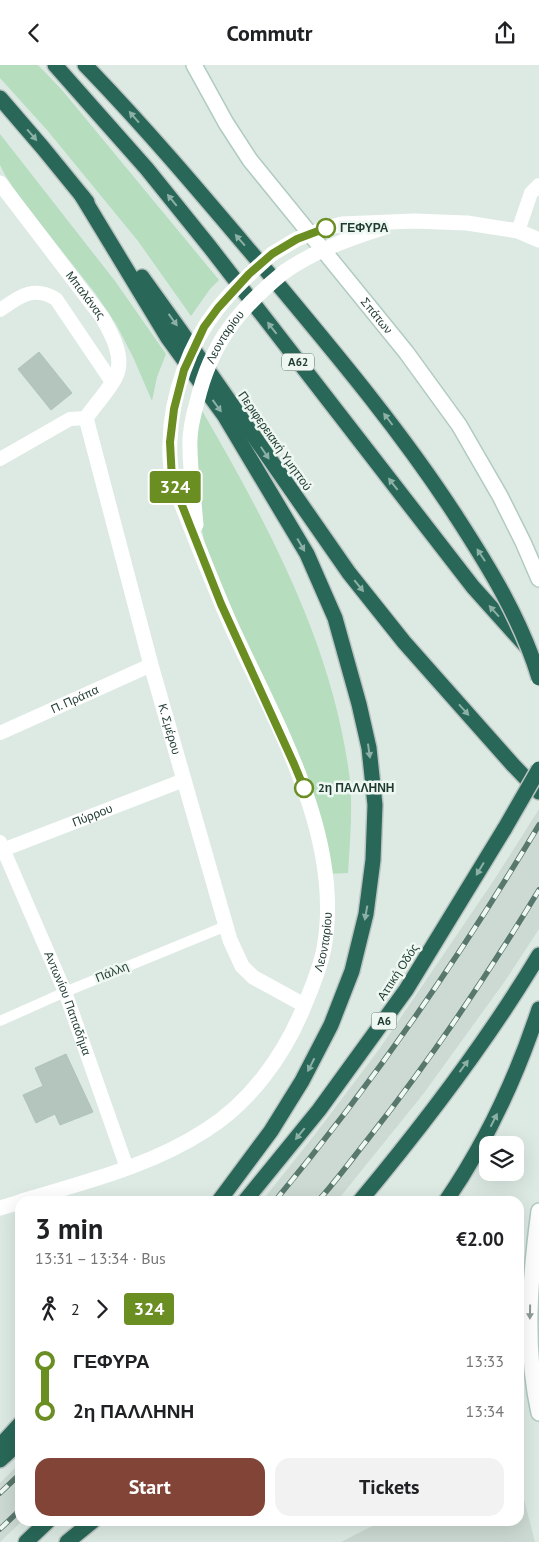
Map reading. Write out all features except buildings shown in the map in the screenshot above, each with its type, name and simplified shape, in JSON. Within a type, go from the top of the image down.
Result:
[{"type":"highway","name":"Α62","points":[[55,65],[147,169],[209,246],[473,587],[539,660]]},
{"type":"highway","points":[[85,65],[122,103],[175,164],[359,381],[426,471],[487,565],[512,612],[539,678]]},
{"type":"highway","name":"Περιφερειακή Υμηττού","points":[[0,98],[82,196],[180,330],[349,573],[404,642],[539,792]]},
{"type":"highway","points":[[82,196],[168,338],[224,415],[307,554],[335,618],[369,747],[375,805],[373,860],[366,914],[352,971],[331,1025],[302,1081],[271,1131],[223,1196]]},
{"type":"highway","name":"Αττική Οδός","points":[[249,1196],[319,1110],[406,990],[539,769]]},
{"type":"highway","points":[[364,1196],[447,1090],[487,1035],[539,955]]},
{"type":"highway","points":[[449,1196],[483,1142],[503,1103],[521,1062],[539,1009]]},
{"type":"highway","points":[[0,1446],[15,1430]]},
{"type":"highway","points":[[0,1460],[15,1446]]},
{"type":"highway","points":[[26,1542],[43,1526]]},
{"type":"highway","points":[[67,1542],[86,1526]]},
{"type":"street","name":"Σπάτων","points":[[194,65],[226,123],[250,160],[406,352],[459,425],[524,542],[539,579]]},
{"type":"street","name":"Μπαλάνας","points":[[0,183],[102,317],[114,338],[118,359],[117,375],[86,418]]},
{"type":"street","points":[[518,231],[531,193],[539,185]]},
{"type":"street","name":"Λεονταρίου","points":[[40,1196],[127,1169],[178,1146],[229,1114],[276,1060],[293,1033],[317,976],[325,939],[328,912],[321,847],[311,806],[294,764],[221,604],[172,480],[170,442],[179,385],[204,327],[218,308],[249,274],[272,254],[297,239],[326,228],[342,224],[414,221],[467,223],[518,231],[539,240]]},
{"type":"street","name":"Λεονταρίου","points":[[197,542],[189,446],[193,417],[204,373],[221,338],[247,305],[284,272],[346,240],[398,223]]},
{"type":"street","points":[[0,310],[22,296],[33,293],[46,293],[56,299],[112,382]]},
{"type":"street","points":[[1,457],[70,419],[86,418]]},
{"type":"street","name":"Κ. Σμέρου","points":[[86,418],[151,665],[226,926],[242,966],[253,977],[304,1005]]},
{"type":"street","name":"Π. Πράπα","points":[[0,733],[151,665]]},
{"type":"street","name":"Πύρρου","points":[[1,847],[184,780]]},
{"type":"street","name":"Αντωνίου Παπαδήμα","points":[[1,847],[65,992],[127,1169]]},
{"type":"street","name":"Πάλλη","points":[[0,1021],[65,992],[226,926]]},
{"type":"street","name":"Λεονταρίου","points":[[0,1208],[15,1204]]},
{"type":"street","points":[[539,1211],[532,1261],[529,1315],[531,1367],[539,1413]]},
{"type":"shaded area","points":[[539,809],[539,929],[505,981],[424,1093],[341,1196],[266,1196],[378,1051],[494,880]]},
{"type":"shaded area","points":[[15,1468],[15,1526],[17,1526],[0,1542],[0,1483]]},
{"type":"shaded area","points":[[524,1499],[535,1542],[341,1542],[372,1526],[524,1526]]},
{"type":"green space","points":[[0,65],[38,65],[62,90],[219,280],[210,289],[191,316],[138,241],[47,130],[0,78]]},
{"type":"green space","points":[[0,134],[115,281],[166,354],[157,377],[152,401],[116,324],[95,293],[18,195],[5,175],[0,165]]},
{"type":"green space","points":[[200,407],[248,492],[291,580],[310,625],[326,671],[339,718],[350,779],[351,819],[348,873],[327,874],[322,834],[206,550],[198,510],[195,438]]},
{"type":"railway","points":[[279,1196],[381,1065],[447,971],[539,825]]},
{"type":"railway","points":[[322,1196],[436,1048],[479,985],[539,890]]},
{"type":"railway","points":[[0,1493],[15,1479]]},
{"type":"railway","points":[[0,1529],[15,1515]]},
{"type":"bus line","name":"324","points":[[304,788],[221,604],[172,480],[170,442],[179,385],[204,327],[232,291],[272,254],[297,239],[326,228]]},
{"type":"place","name":"ΓΕΦΥΡΑ","points":[[326,228]]},
{"type":"place","name":"2η ΠΑΛΛΗΝΗ","points":[[304,788]]}]
